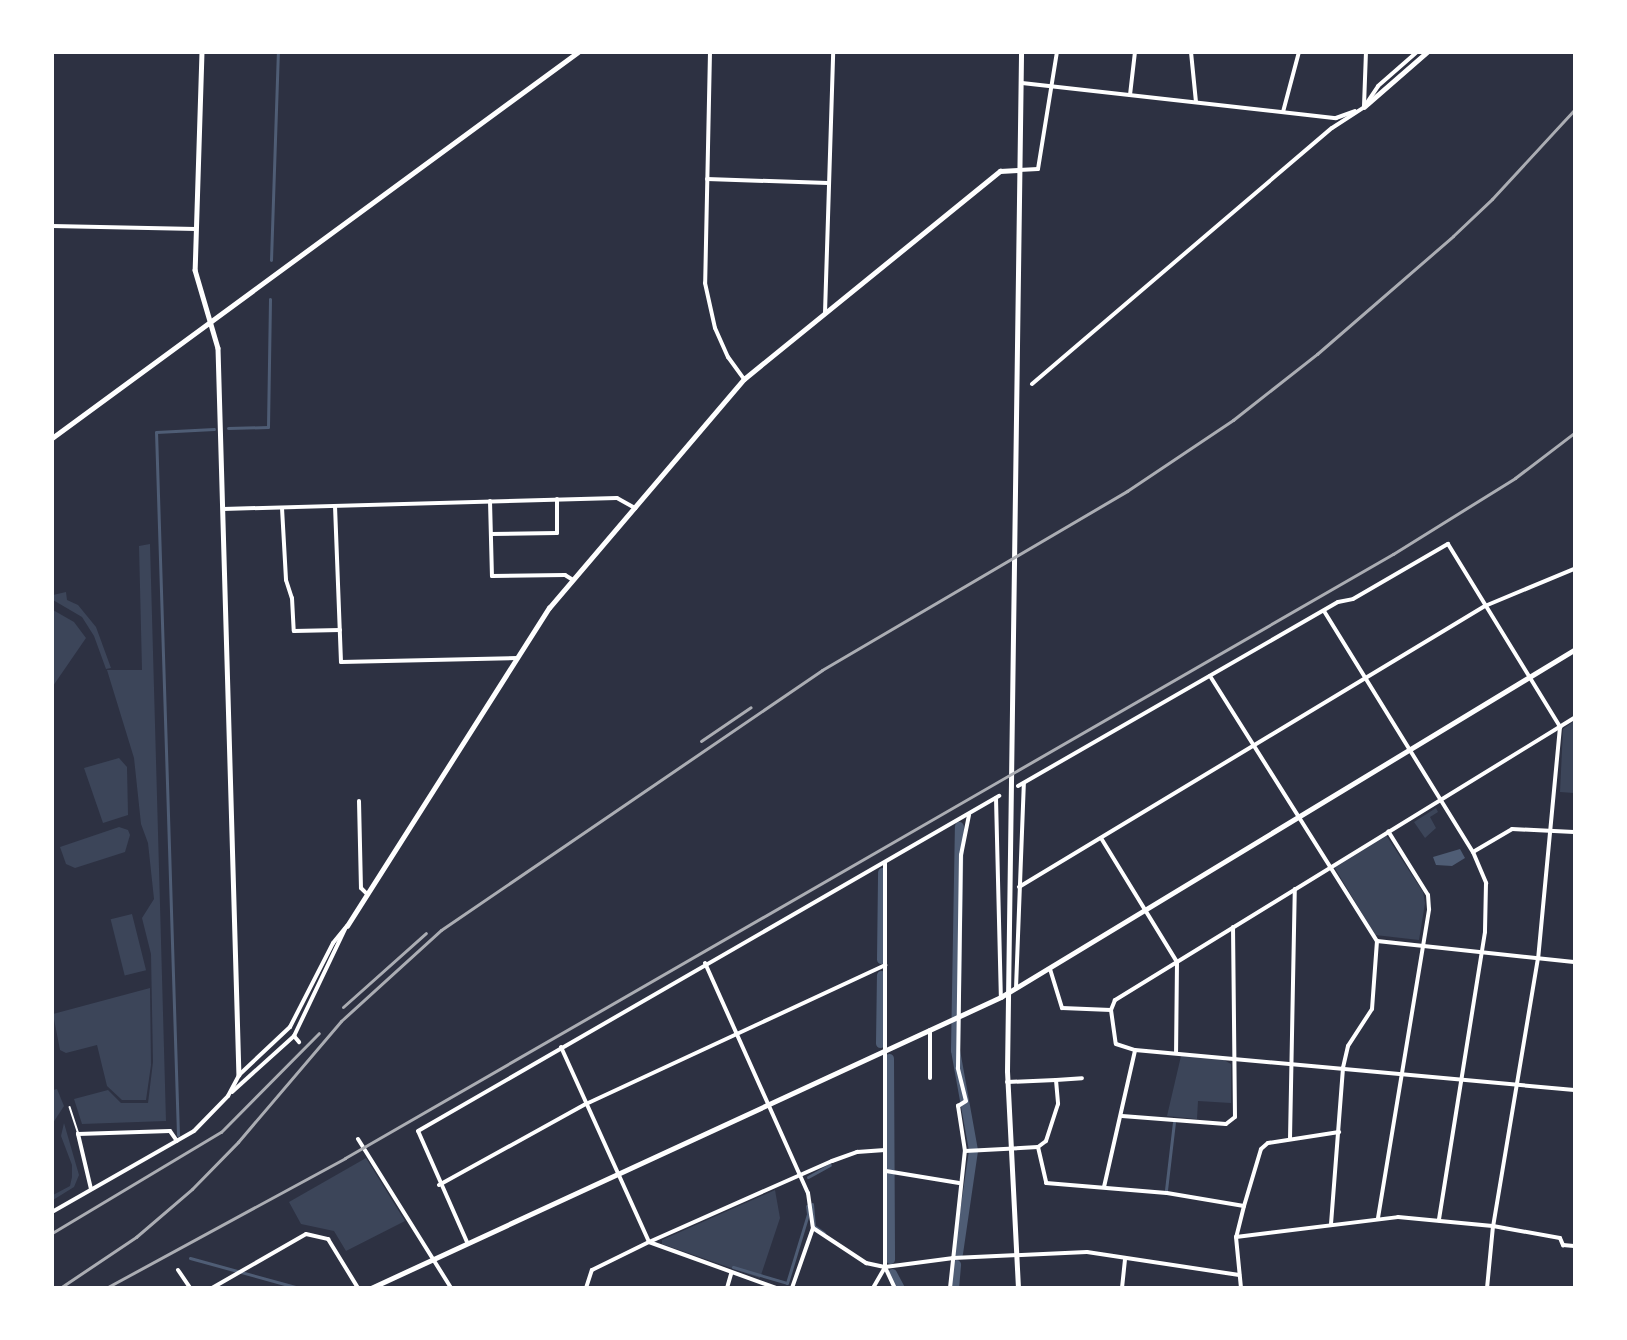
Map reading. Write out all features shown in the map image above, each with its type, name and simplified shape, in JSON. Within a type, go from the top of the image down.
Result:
[{"type":"main road","points":[[1018,1287],[1007,1082],[1021,52]]},
{"type":"street","points":[[202,52],[196,229],[197,283],[212,322],[218,348],[239,1075]]},
{"type":"street","points":[[52,438],[578,52]]},
{"type":"street","points":[[710,52],[707,294],[721,343],[744,379]]},
{"type":"street","points":[[825,313],[833,52]]},
{"type":"street","points":[[52,1212],[194,1131],[228,1096],[294,1036],[347,926],[366,894],[549,608],[744,379],[1000,171],[1038,169],[1057,52]]},
{"type":"street","points":[[1130,95],[1135,52]]},
{"type":"street","points":[[1191,52],[1196,102]]},
{"type":"street","points":[[1282,112],[1299,52]]},
{"type":"street","points":[[1364,107],[1366,52]]},
{"type":"street","points":[[1022,83],[1336,118],[1364,107],[1378,86],[1417,52]]},
{"type":"street","points":[[1032,384],[1332,128],[1379,97],[1427,52]]},
{"type":"street","points":[[707,179],[828,183]]},
{"type":"street","points":[[52,226],[196,229]]},
{"type":"street","points":[[223,509],[617,498],[635,508]]},
{"type":"street","points":[[491,534],[557,532],[556,499]]},
{"type":"street","points":[[490,501],[492,576],[565,575],[573,580]]},
{"type":"street","points":[[335,506],[341,662],[517,658]]},
{"type":"street","points":[[282,508],[286,580],[292,598],[294,631],[340,630]]},
{"type":"street","points":[[1018,786],[1210,675],[1324,611],[1353,599],[1448,544],[1560,727],[1538,958],[1493,1226],[1487,1287]]},
{"type":"street","points":[[1019,887],[1485,606],[1575,569]]},
{"type":"street","points":[[1324,611],[1473,852],[1486,883],[1488,903],[1439,1220]]},
{"type":"street","points":[[371,1287],[1001,997],[1575,650]]},
{"type":"street","points":[[1210,675],[1296,817],[1377,941],[1372,1009],[1348,1046],[1343,1068],[1331,1224]]},
{"type":"street","points":[[1575,718],[1294,888],[1115,1000],[1111,1010],[1116,1044],[1135,1050],[1575,1090]]},
{"type":"street","points":[[1016,988],[1024,782]]},
{"type":"street","points":[[467,1242],[439,1185],[418,1131],[705,963],[997,797],[1001,997]]},
{"type":"street","points":[[359,801],[362,888],[366,894]]},
{"type":"street","points":[[950,1287],[965,1151],[958,1106],[966,1101],[958,1068],[961,855],[969,814]]},
{"type":"street","points":[[1473,852],[1503,831],[1520,828],[1575,832]]},
{"type":"street","points":[[1378,1218],[1401,1074],[1425,946],[1428,896],[1388,831]]},
{"type":"street","points":[[1101,838],[1147,910],[1176,962],[1176,1053]]},
{"type":"street","points":[[885,862],[885,1267],[895,1287]]},
{"type":"street","points":[[1290,1139],[1294,888]]},
{"type":"street","points":[[228,1096],[239,1075],[290,1027],[333,943],[347,926]]},
{"type":"street","points":[[1122,1116],[1226,1124],[1234,1117],[1233,927]]},
{"type":"street","points":[[1377,941],[1575,962]]},
{"type":"street","points":[[705,963],[808,1193],[813,1228],[792,1287]]},
{"type":"street","points":[[439,1185],[586,1104],[885,965]]},
{"type":"street","points":[[1050,969],[1062,1008],[1111,1010]]},
{"type":"street","points":[[930,1030],[930,1078]]},
{"type":"street","points":[[294,1036],[299,1042]]},
{"type":"street","points":[[561,1047],[649,1242],[731,1274],[776,1287]]},
{"type":"street","points":[[1104,1187],[1122,1116],[1135,1050]]},
{"type":"street","points":[[1007,1082],[1082,1078]]},
{"type":"street","points":[[965,1151],[1010,1151],[1038,1148],[1046,1141],[1058,1104],[1056,1080]]},
{"type":"street","points":[[91,1189],[78,1134],[170,1131],[177,1141]]},
{"type":"street","points":[[1241,1287],[1236,1237],[1261,1149],[1268,1143],[1339,1132]]},
{"type":"street","points":[[358,1139],[451,1287]]},
{"type":"street","points":[[1038,1148],[1046,1183],[1104,1187],[1244,1206]]},
{"type":"street","points":[[586,1287],[592,1270],[649,1242],[857,1152],[885,1150]]},
{"type":"street","points":[[886,1171],[960,1183]]},
{"type":"street","points":[[1236,1237],[1378,1218],[1439,1220],[1493,1226],[1560,1238],[1563,1245],[1575,1246]]},
{"type":"street","points":[[813,1228],[857,1258],[885,1267],[953,1258],[1087,1252],[1239,1275]]},
{"type":"street","points":[[212,1287],[306,1234],[328,1239],[358,1287]]},
{"type":"street","points":[[1122,1287],[1125,1258]]},
{"type":"street","points":[[873,1287],[885,1267]]},
{"type":"street","points":[[178,1270],[190,1287]]},
{"type":"street","points":[[727,1287],[731,1274]]},
{"type":"lane","points":[[70,1107],[78,1134]]},
{"type":"shaded area","points":[[150,544],[166,1121],[82,1124],[74,1099],[108,1090],[121,1103],[148,1103],[153,1062],[151,954],[142,918],[154,899],[148,843],[141,824],[134,758],[107,670],[142,670],[139,546]]},
{"type":"shaded area","points":[[66,592],[67,600],[78,605],[96,627],[111,668],[106,669],[94,636],[82,617],[53,600],[53,595]]},
{"type":"shaded area","points":[[53,610],[74,622],[86,638],[53,686]]},
{"type":"shaded area","points":[[1574,721],[1574,793],[1560,792],[1563,729]]},
{"type":"shaded area","points":[[119,758],[127,767],[128,815],[103,823],[84,768]]},
{"type":"shaded area","points":[[1436,808],[1438,812],[1430,817],[1436,828],[1425,838],[1414,822]]},
{"type":"shaded area","points":[[119,827],[128,830],[130,835],[125,852],[75,868],[66,864],[60,847]]},
{"type":"shaded area","points":[[1386,835],[1423,892],[1425,903],[1419,940],[1375,935],[1333,865]]},
{"type":"shaded area","points":[[1460,849],[1465,858],[1452,866],[1436,865],[1433,857]]},
{"type":"shaded area","points":[[132,914],[146,970],[125,976],[111,919]]},
{"type":"shaded area","points":[[150,988],[151,1065],[146,1100],[122,1100],[107,1086],[97,1045],[66,1053],[60,1050],[53,1014]]},
{"type":"shaded area","points":[[1181,1056],[1222,1059],[1231,1064],[1231,1103],[1198,1101],[1197,1119],[1167,1116]]},
{"type":"shaded area","points":[[57,1089],[64,1106],[53,1123],[53,1090]]},
{"type":"shaded area","points":[[64,1123],[79,1175],[74,1187],[53,1200],[53,1195],[70,1186],[72,1177],[72,1165],[61,1136]]},
{"type":"shaded area","points":[[366,1158],[405,1221],[346,1251],[334,1231],[301,1224],[289,1202]]},
{"type":"shaded area","points":[[775,1190],[780,1218],[760,1278],[662,1244],[662,1240]]},
{"type":"waterway","points":[[271,260],[278,52]]},
{"type":"waterway","points":[[228,428],[268,427],[270,299]]},
{"type":"waterway","points":[[178,1135],[156,432],[214,429]]},
{"type":"waterway","points":[[958,1253],[973,1150],[955,1050],[959,826]]},
{"type":"waterway","points":[[881,959],[882,872]]},
{"type":"waterway","points":[[880,1043],[881,975]]},
{"type":"waterway","points":[[889,1058],[890,1259]]},
{"type":"waterway","points":[[1166,1190],[1174,1122]]},
{"type":"waterway","points":[[808,1177],[830,1165]]},
{"type":"waterway","points":[[812,1204],[814,1226],[824,1233]]},
{"type":"waterway","points":[[733,1267],[787,1283],[808,1214],[807,1206]]},
{"type":"waterway","points":[[190,1258],[299,1288]]},
{"type":"waterway","points":[[954,1288],[956,1264]]},
{"type":"waterway","points":[[892,1273],[900,1288]]},
{"type":"railway","points":[[60,1288],[136,1237],[192,1189],[238,1142],[341,1021],[441,930],[822,670],[1127,491],[1233,420],[1317,354],[1453,236],[1492,199],[1574,110]]},
{"type":"railway","points":[[106,1288],[345,1158],[1393,554],[1515,478],[1574,433]]},
{"type":"railway","points":[[701,741],[751,707]]},
{"type":"railway","points":[[343,1007],[426,933]]},
{"type":"railway","points":[[52,1233],[221,1132],[319,1033]]}]
